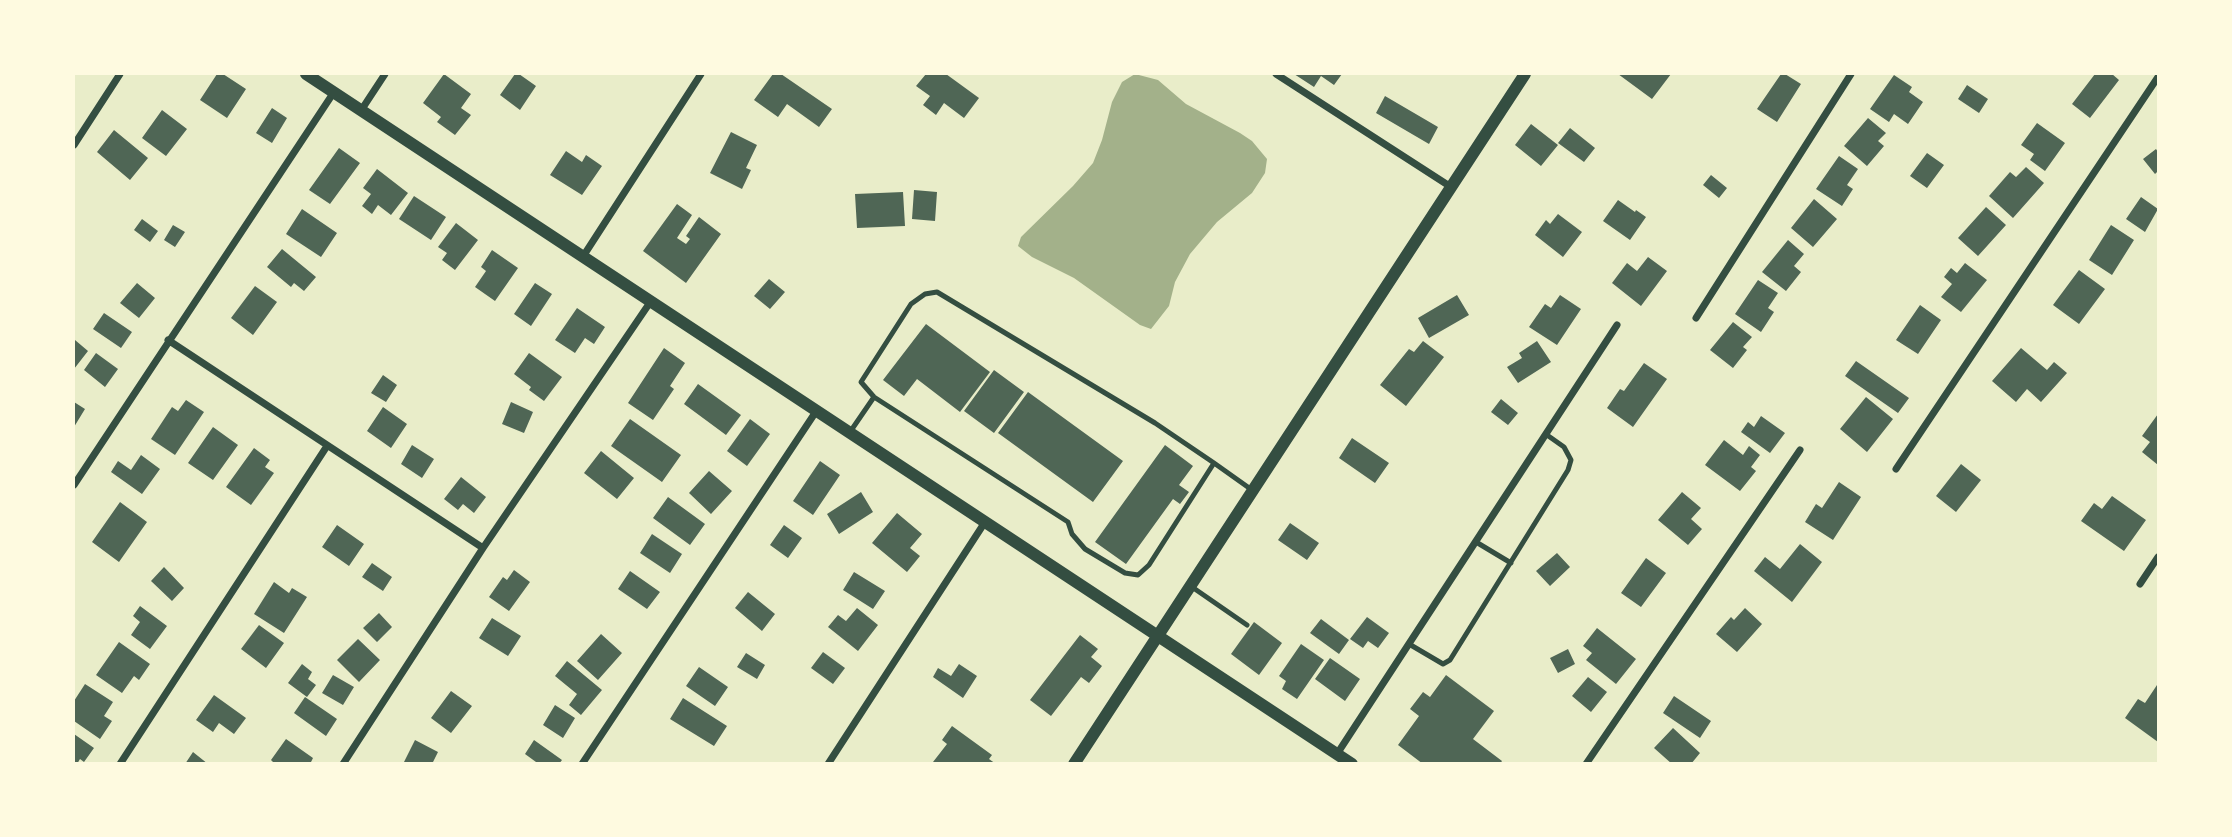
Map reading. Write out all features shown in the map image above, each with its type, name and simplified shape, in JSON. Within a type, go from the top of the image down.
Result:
[{"type":"street","points":[[74,145],[120,74]]},
{"type":"street","points":[[306,74],[1352,764]]},
{"type":"street","points":[[362,109],[385,74]]},
{"type":"street","points":[[584,255],[701,74]]},
{"type":"street","points":[[1276,74],[1451,187]]},
{"type":"street","points":[[1074,764],[1525,74]]},
{"type":"street","points":[[1696,318],[1851,74]]},
{"type":"street","points":[[1896,469],[2158,77]]},
{"type":"street","points":[[74,485],[334,92]]},
{"type":"street","points":[[343,764],[483,548],[651,300]]},
{"type":"street","points":[[1337,754],[1617,325]]},
{"type":"street","points":[[168,340],[483,548]]},
{"type":"street","points":[[582,764],[817,410]]},
{"type":"street","points":[[120,764],[327,446]]},
{"type":"street","points":[[1586,764],[1800,450]]},
{"type":"street","points":[[828,764],[986,521]]},
{"type":"street","points":[[2140,584],[2158,557]]},
{"type":"lane","points":[[1214,463],[1149,565],[1138,575],[1125,573],[1084,549],[1072,534],[1068,522],[874,397],[861,382],[911,304],[925,294],[937,292],[1155,422],[1214,463],[1252,490]]},
{"type":"lane","points":[[850,432],[874,397]]},
{"type":"lane","points":[[1409,644],[1443,664],[1450,660],[1568,470],[1570,460],[1564,447],[1547,435]]},
{"type":"lane","points":[[1476,542],[1511,563]]},
{"type":"lane","points":[[1190,585],[1247,625]]},
{"type":"shaded area","points":[[1135,74],[1158,80],[1186,104],[1252,141],[1267,159],[1265,173],[1252,193],[1217,222],[1190,254],[1175,282],[1169,306],[1151,329],[1140,325],[1074,278],[1032,257],[1018,246],[1021,237],[1093,163],[1112,102],[1122,82]]},
{"type":"building","points":[[217,74],[223,74],[246,89],[227,118],[200,100]]},
{"type":"building","points":[[444,74],[471,94],[461,108],[471,115],[455,135],[437,122],[441,117],[423,103]]},
{"type":"building","points":[[515,74],[536,86],[520,110],[500,95]]},
{"type":"building","points":[[773,74],[781,74],[832,109],[819,127],[787,104],[778,117],[754,100]]},
{"type":"building","points":[[926,74],[946,74],[979,98],[964,118],[944,103],[936,115],[923,105],[930,96],[916,86]]},
{"type":"building","points":[[1294,74],[1342,74],[1334,85],[1321,76],[1314,87]]},
{"type":"building","points":[[1618,74],[1671,74],[1652,99]]},
{"type":"building","points":[[1781,74],[1801,84],[1777,122],[1757,109]]},
{"type":"building","points":[[2095,74],[2112,74],[2119,80],[2090,118],[2072,104]]},
{"type":"building","points":[[1894,75],[1912,87],[1909,92],[1923,102],[1908,124],[1894,114],[1889,122],[1870,109]]},
{"type":"building","points":[[1967,85],[1988,99],[1979,113],[1958,99]]},
{"type":"building","points":[[1385,96],[1438,127],[1429,144],[1376,113]]},
{"type":"building","points":[[272,108],[287,118],[272,143],[256,133]]},
{"type":"building","points":[[162,110],[187,129],[166,156],[142,138]]},
{"type":"building","points":[[1868,118],[1886,133],[1878,141],[1884,146],[1867,166],[1844,146]]},
{"type":"building","points":[[2037,123],[2065,143],[2045,171],[2030,160],[2034,154],[2021,145]]},
{"type":"building","points":[[1531,124],[1558,145],[1541,166],[1515,145]]},
{"type":"building","points":[[1570,128],[1595,148],[1584,162],[1558,143]]},
{"type":"building","points":[[114,130],[148,158],[130,180],[97,152]]},
{"type":"building","points":[[731,132],[757,145],[746,168],[751,170],[742,189],[710,173]]},
{"type":"building","points":[[339,148],[360,163],[330,204],[309,190]]},
{"type":"building","points":[[2156,149],[2158,171],[2155,174],[2143,159]]},
{"type":"building","points":[[566,151],[582,162],[586,155],[602,166],[582,195],[550,175]]},
{"type":"building","points":[[1927,153],[1944,165],[1927,188],[1910,176]]},
{"type":"building","points":[[1839,156],[1858,169],[1847,185],[1853,189],[1842,206],[1816,189]]},
{"type":"building","points":[[2026,167],[2044,183],[2013,218],[1989,196],[2010,172],[2016,177]]},
{"type":"building","points":[[377,169],[408,193],[391,215],[378,205],[372,214],[362,206],[371,194],[363,188]]},
{"type":"building","points":[[1711,175],[1727,188],[1719,198],[1703,185]]},
{"type":"building","points":[[914,190],[937,192],[935,221],[912,219]]},
{"type":"building","points":[[903,192],[905,226],[857,228],[855,194]]},
{"type":"building","points":[[414,196],[446,217],[431,240],[399,219]]},
{"type":"building","points":[[2141,197],[2158,209],[2145,232],[2126,219]]},
{"type":"building","points":[[1814,199],[1837,219],[1813,247],[1791,228]]},
{"type":"building","points":[[1618,200],[1646,217],[1630,240],[1603,221]]},
{"type":"building","points":[[677,204],[692,215],[677,238],[686,244],[690,239],[686,236],[699,217],[721,234],[686,283],[643,251]]},
{"type":"building","points":[[1986,207],[2006,225],[1978,256],[1958,238]]},
{"type":"building","points":[[302,209],[337,233],[321,257],[286,234]]},
{"type":"building","points":[[1558,214],[1582,232],[1563,257],[1535,235],[1546,220],[1550,224]]},
{"type":"building","points":[[142,219],[158,231],[150,242],[134,230]]},
{"type":"building","points":[[456,223],[478,240],[455,270],[442,260],[447,253],[438,247]]},
{"type":"building","points":[[173,225],[185,232],[175,247],[164,240]]},
{"type":"building","points":[[2111,225],[2134,240],[2112,275],[2089,260]]},
{"type":"building","points":[[1788,240],[1804,254],[1794,266],[1801,272],[1786,291],[1762,272]]},
{"type":"building","points":[[282,249],[316,277],[304,291],[294,283],[291,287],[267,267]]},
{"type":"building","points":[[492,250],[518,268],[495,301],[475,287],[486,271],[481,267]]},
{"type":"building","points":[[1648,257],[1667,271],[1641,306],[1612,283],[1627,263],[1637,271]]},
{"type":"building","points":[[1965,263],[1987,280],[1961,312],[1941,297],[1952,284],[1944,277],[1951,268],[1957,273]]},
{"type":"building","points":[[2079,270],[2105,289],[2079,324],[2053,305]]},
{"type":"building","points":[[769,279],[785,292],[770,309],[754,296]]},
{"type":"building","points":[[1758,280],[1778,293],[1768,308],[1774,312],[1761,332],[1735,314]]},
{"type":"building","points":[[137,283],[155,298],[139,318],[120,303]]},
{"type":"building","points":[[535,283],[552,294],[531,326],[514,314]]},
{"type":"building","points":[[255,286],[277,302],[253,335],[231,318]]},
{"type":"building","points":[[1457,295],[1469,315],[1429,338],[1418,318]]},
{"type":"building","points":[[1560,295],[1581,309],[1557,345],[1529,327],[1545,304],[1551,308]]},
{"type":"building","points":[[1920,305],[1941,320],[1918,354],[1896,340]]},
{"type":"building","points":[[577,308],[605,327],[594,344],[585,338],[575,353],[555,340]]},
{"type":"building","points":[[104,313],[132,332],[121,348],[93,329]]},
{"type":"building","points":[[1733,322],[1752,337],[1743,347],[1747,350],[1733,368],[1710,350]]},
{"type":"building","points":[[926,324],[990,372],[960,412],[917,379],[904,396],[883,380]]},
{"type":"building","points":[[74,341],[88,351],[74,369]]},
{"type":"building","points":[[1423,341],[1444,357],[1406,406],[1380,385],[1409,349],[1414,352]]},
{"type":"building","points":[[1537,341],[1551,362],[1518,383],[1507,367],[1522,358],[1519,353]]},
{"type":"building","points":[[664,348],[685,363],[670,386],[674,389],[653,420],[628,403]]},
{"type":"building","points":[[2021,348],[2047,370],[2054,362],[2067,373],[2041,402],[2027,389],[2016,402],[1992,381]]},
{"type":"building","points":[[96,353],[118,369],[105,387],[84,370]]},
{"type":"building","points":[[529,353],[562,377],[544,401],[514,374]]},
{"type":"building","points":[[1856,361],[1909,398],[1898,413],[1845,376]]},
{"type":"building","points":[[1644,363],[1667,379],[1633,427],[1607,408],[1620,389],[1624,391]]},
{"type":"building","points":[[994,370],[1024,392],[994,433],[964,411]]},
{"type":"building","points":[[383,375],[397,385],[386,402],[371,393]]},
{"type":"building","points":[[698,384],[741,415],[726,435],[684,404]]},
{"type":"building","points":[[1028,392],[1123,461],[1093,502],[998,433]]},
{"type":"building","points":[[1866,397],[1893,419],[1867,452],[1840,429]]},
{"type":"building","points":[[1501,399],[1518,413],[1508,425],[1491,412]]},
{"type":"building","points":[[186,400],[204,412],[175,455],[151,439],[172,407],[178,411]]},
{"type":"building","points":[[74,402],[85,409],[74,427]]},
{"type":"building","points":[[511,402],[533,412],[524,433],[502,424]]},
{"type":"building","points":[[383,407],[407,424],[391,448],[367,431]]},
{"type":"building","points":[[2158,414],[2158,465],[2142,452],[2150,442],[2142,436]]},
{"type":"building","points":[[1761,416],[1785,433],[1770,453],[1741,432],[1748,422],[1754,427]]},
{"type":"building","points":[[630,419],[681,455],[662,482],[611,446]]},
{"type":"building","points":[[750,419],[770,434],[747,466],[727,451]]},
{"type":"building","points":[[213,427],[238,445],[213,480],[188,463]]},
{"type":"building","points":[[1352,438],[1389,463],[1375,483],[1339,458]]},
{"type":"building","points":[[1724,440],[1743,455],[1749,446],[1760,455],[1751,467],[1756,471],[1740,491],[1705,465]]},
{"type":"building","points":[[412,445],[434,459],[422,478],[401,464]]},
{"type":"building","points":[[1165,445],[1193,466],[1179,485],[1189,492],[1180,504],[1173,499],[1126,564],[1095,542]]},
{"type":"building","points":[[254,448],[270,460],[265,467],[274,473],[251,505],[226,487]]},
{"type":"building","points":[[601,451],[634,478],[617,499],[584,473]]},
{"type":"building","points":[[141,455],[160,469],[142,494],[111,472],[118,461],[131,470]]},
{"type":"building","points":[[820,461],[840,475],[813,515],[793,501]]},
{"type":"building","points":[[1961,464],[1981,480],[1956,512],[1936,496]]},
{"type":"building","points":[[709,471],[732,491],[711,514],[689,493]]},
{"type":"building","points":[[461,477],[486,497],[474,513],[463,504],[458,510],[444,499]]},
{"type":"building","points":[[1839,482],[1861,497],[1833,540],[1805,522],[1816,504],[1822,508]]},
{"type":"building","points":[[861,492],[873,512],[839,534],[827,514]]},
{"type":"building","points":[[1682,492],[1701,508],[1691,519],[1702,529],[1688,545],[1658,520]]},
{"type":"building","points":[[2112,496],[2146,520],[2124,551],[2081,521],[2094,503],[2102,509]]},
{"type":"building","points":[[668,497],[705,524],[690,545],[653,518]]},
{"type":"building","points":[[120,502],[147,522],[119,562],[92,542]]},
{"type":"building","points":[[897,513],[922,534],[910,548],[920,556],[907,572],[872,543]]},
{"type":"building","points":[[1290,523],[1319,543],[1307,560],[1278,540]]},
{"type":"building","points":[[337,525],[364,544],[349,566],[322,547]]},
{"type":"building","points":[[784,525],[802,538],[788,558],[770,545]]},
{"type":"building","points":[[652,534],[682,554],[670,573],[640,553]]},
{"type":"building","points":[[1800,544],[1822,562],[1792,602],[1754,571],[1765,557],[1780,569]]},
{"type":"building","points":[[1557,553],[1570,567],[1550,586],[1536,571]]},
{"type":"building","points":[[1646,558],[1666,573],[1641,607],[1621,593]]},
{"type":"building","points":[[372,563],[392,577],[383,591],[362,577]]},
{"type":"building","points":[[164,567],[184,588],[172,601],[151,581]]},
{"type":"building","points":[[514,570],[530,582],[509,611],[489,597],[503,577],[507,580]]},
{"type":"building","points":[[630,571],[660,592],[647,609],[618,589]]},
{"type":"building","points":[[854,572],[885,591],[873,609],[843,590]]},
{"type":"building","points":[[274,582],[289,593],[292,588],[307,597],[284,633],[254,614]]},
{"type":"building","points":[[748,592],[775,614],[762,631],[735,608]]},
{"type":"building","points":[[140,606],[167,626],[150,649],[131,635],[140,622],[133,616]]},
{"type":"building","points":[[857,608],[878,625],[858,651],[828,627],[838,615],[846,621]]},
{"type":"building","points":[[1745,608],[1762,624],[1737,652],[1716,634],[1731,617],[1734,620]]},
{"type":"building","points":[[379,613],[392,627],[377,642],[363,628]]},
{"type":"building","points":[[1367,617],[1389,633],[1378,648],[1368,641],[1363,648],[1350,639]]},
{"type":"building","points":[[492,618],[521,636],[508,656],[479,638]]},
{"type":"building","points":[[1321,619],[1349,640],[1339,654],[1310,633]]},
{"type":"building","points":[[1254,622],[1282,643],[1259,675],[1231,654]]},
{"type":"building","points":[[259,625],[284,643],[266,668],[241,649]]},
{"type":"building","points":[[1597,628],[1636,659],[1616,684],[1586,660],[1592,653],[1583,646]]},
{"type":"building","points":[[601,634],[622,653],[598,680],[577,661]]},
{"type":"building","points":[[1080,635],[1098,649],[1091,657],[1102,666],[1089,683],[1081,677],[1051,716],[1030,700]]},
{"type":"building","points":[[358,639],[380,660],[359,682],[337,660]]},
{"type":"building","points":[[119,642],[150,664],[139,680],[134,676],[122,693],[96,675]]},
{"type":"building","points":[[1301,644],[1324,660],[1297,699],[1282,689],[1286,681],[1279,676]]},
{"type":"building","points":[[1568,649],[1575,664],[1558,673],[1550,658]]},
{"type":"building","points":[[823,652],[845,668],[833,684],[811,668]]},
{"type":"building","points":[[746,653],[765,665],[757,679],[737,667]]},
{"type":"building","points":[[1330,658],[1360,679],[1345,701],[1315,679]]},
{"type":"building","points":[[567,661],[602,690],[581,715],[569,705],[577,694],[555,676]]},
{"type":"building","points":[[302,664],[312,672],[308,679],[316,685],[307,697],[288,683]]},
{"type":"building","points":[[959,664],[977,676],[963,698],[933,677],[938,668],[951,676]]},
{"type":"building","points":[[699,667],[728,687],[715,706],[686,686]]},
{"type":"building","points":[[333,675],[354,687],[343,705],[322,693]]},
{"type":"building","points":[[1446,675],[1494,711],[1473,739],[1502,761],[1500,764],[1423,764],[1398,745],[1419,716],[1410,709],[1423,692],[1430,697]]},
{"type":"building","points":[[1588,677],[1607,692],[1591,712],[1572,696]]},
{"type":"building","points":[[85,684],[113,702],[104,716],[112,721],[100,739],[74,721],[74,701]]},
{"type":"building","points":[[2157,685],[2158,742],[2125,718],[2138,699],[2145,703]]},
{"type":"building","points":[[451,691],[472,706],[451,733],[431,718]]},
{"type":"building","points":[[214,695],[246,718],[234,734],[219,723],[213,732],[196,720]]},
{"type":"building","points":[[1674,696],[1711,721],[1700,738],[1663,713]]},
{"type":"building","points":[[305,697],[337,719],[326,736],[294,713]]},
{"type":"building","points":[[683,698],[727,726],[714,746],[670,719]]},
{"type":"building","points":[[555,705],[575,718],[563,738],[543,725]]},
{"type":"building","points":[[952,726],[992,755],[989,759],[996,764],[933,762],[947,744],[942,740]]},
{"type":"building","points":[[1673,728],[1700,753],[1691,764],[1672,764],[1654,748]]},
{"type":"building","points":[[74,734],[94,748],[84,762],[80,759],[77,764],[74,764]]},
{"type":"building","points":[[286,739],[313,758],[310,764],[275,764],[271,760]]},
{"type":"building","points":[[415,740],[438,752],[432,764],[403,764]]},
{"type":"building","points":[[534,740],[562,760],[559,764],[534,764],[536,762],[525,754]]},
{"type":"building","points":[[193,752],[208,764],[185,764]]}]
